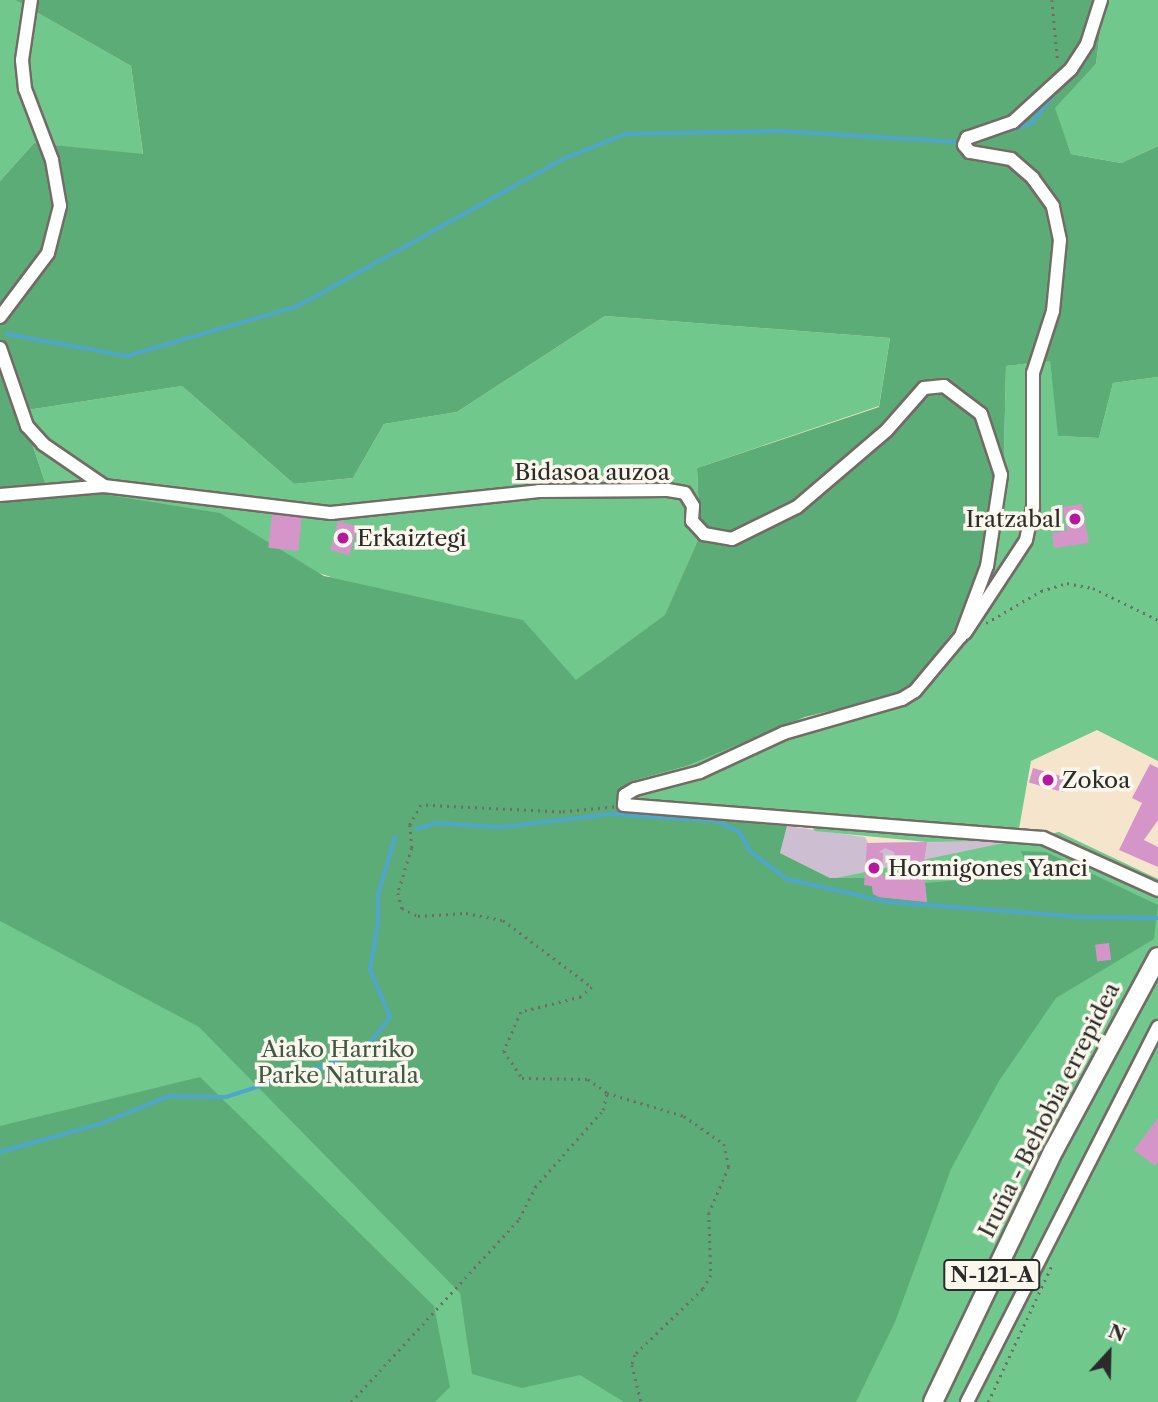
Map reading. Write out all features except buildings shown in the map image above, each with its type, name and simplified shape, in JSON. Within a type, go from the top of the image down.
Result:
[{"type":"highway","name":"Iruña - Behobia errepidea","points":[[933,1402],[1054,1150],[1158,957]]},
{"type":"street","points":[[0,317],[48,253],[60,206],[52,160],[25,89],[23,61],[31,0]]},
{"type":"street","name":"Bidasoa auzoa","points":[[624,806],[625,795],[635,789],[700,772],[784,733],[902,699],[915,691],[961,636],[974,625],[1026,540],[1033,507],[1032,373],[1053,311],[1060,240],[1053,206],[1033,178],[1011,159],[970,152],[964,145],[967,138],[1013,122],[1041,99],[1056,78],[1071,69],[1087,44],[1101,0]]},
{"type":"street","name":"Bidasoa auzoa","points":[[0,348],[27,426],[43,444],[104,486],[331,513],[539,491],[668,490],[685,493],[693,506],[692,521],[704,534],[732,539],[797,507],[887,430],[924,388],[944,386],[981,414],[1001,475],[987,566],[961,636]]},
{"type":"street","points":[[0,495],[104,486]]},
{"type":"street","points":[[624,806],[1044,838],[1158,890]]},
{"type":"street","points":[[967,1402],[1158,1027]]},
{"type":"path","points":[[1052,0],[1060,52],[1056,78]]},
{"type":"path","points":[[985,623],[1041,591],[1068,583],[1093,588],[1158,620]]},
{"type":"path","points":[[624,806],[561,812],[421,805],[410,825],[412,848],[398,893],[402,908],[418,916],[466,913],[503,920],[592,987],[581,997],[521,1012],[503,1051],[522,1078],[579,1078],[607,1093],[684,1116],[724,1144],[729,1167],[709,1213],[711,1275],[703,1289],[635,1355],[632,1365],[641,1402]]},
{"type":"path","points":[[351,1402],[519,1219],[535,1188],[603,1110],[607,1093]]},
{"type":"path","points":[[988,1402],[1056,1256]]},
{"type":"shaded area","points":[[787,826],[865,837],[868,843],[1017,841],[865,878],[830,878],[780,853]]},
{"type":"green space","points":[[0,0],[15,0],[131,66],[143,155],[34,143],[0,181]]},
{"type":"green space","points":[[15,0],[1104,0],[1096,64],[1055,108],[1071,154],[1121,163],[1158,146],[1158,377],[1113,383],[1099,438],[1058,436],[1050,361],[1006,366],[1003,496],[961,621],[905,693],[805,717],[687,766],[629,782],[621,812],[787,826],[780,853],[830,878],[865,878],[865,885],[872,886],[873,894],[879,897],[927,902],[925,883],[1031,874],[1021,851],[1046,852],[1158,905],[1154,939],[1056,998],[999,1081],[951,1169],[895,1322],[856,1402],[624,1402],[580,1375],[522,1388],[472,1374],[460,1293],[199,1027],[0,921],[0,181],[34,143],[143,154],[131,66]],"holes":[[[605,316],[890,338],[879,407],[697,468],[700,535],[665,615],[576,680],[523,620],[324,576],[220,513],[46,485],[21,411],[182,386],[294,484],[353,478],[384,424],[457,412]]]},
{"type":"green space","points":[[1104,0],[1158,0],[1158,146],[1121,163],[1071,154],[1054,108],[1096,64]]},
{"type":"green space","name":"Aiako Harriko Parke Naturala","points":[[605,316],[890,338],[879,406],[697,468],[700,535],[665,616],[598,664],[560,807],[827,880],[1013,841],[927,842],[815,831],[811,826],[621,813],[629,782],[687,766],[797,720],[905,693],[1003,496],[1006,366],[1050,360],[1059,436],[1099,438],[1113,383],[1158,377],[1158,761],[1097,730],[1031,761],[1017,840],[1059,832],[1158,879],[1158,1402],[0,1402],[0,565],[331,577],[46,485],[21,411],[182,386],[294,484],[353,478],[384,424],[457,412]]},
{"type":"green space","points":[[200,1077],[434,1306],[450,1387],[435,1402],[0,1402],[0,1126]]},
{"type":"waterway","points":[[1095,37],[1102,18]]},
{"type":"waterway","points":[[981,139],[1031,124],[1059,88]]},
{"type":"waterway","points":[[7,334],[127,356],[298,306],[561,160],[625,134],[780,131],[960,142]]},
{"type":"waterway","points":[[417,829],[435,823],[501,827],[612,814],[716,821],[740,832],[750,851],[787,879],[888,902],[1084,917],[1158,918]]},
{"type":"waterway","points":[[0,1152],[103,1123],[169,1096],[226,1097],[332,1063],[369,1044],[390,1017],[370,970],[378,923],[378,894],[395,838]]},
{"type":"place","name":"Iratzabal","points":[[1075,519]]},
{"type":"place","name":"Erkaiztegi","points":[[343,538]]},
{"type":"place","name":"Zokoa","points":[[1048,780]]},
{"type":"place","name":"Hormigones Yanci","points":[[874,868]]}]
